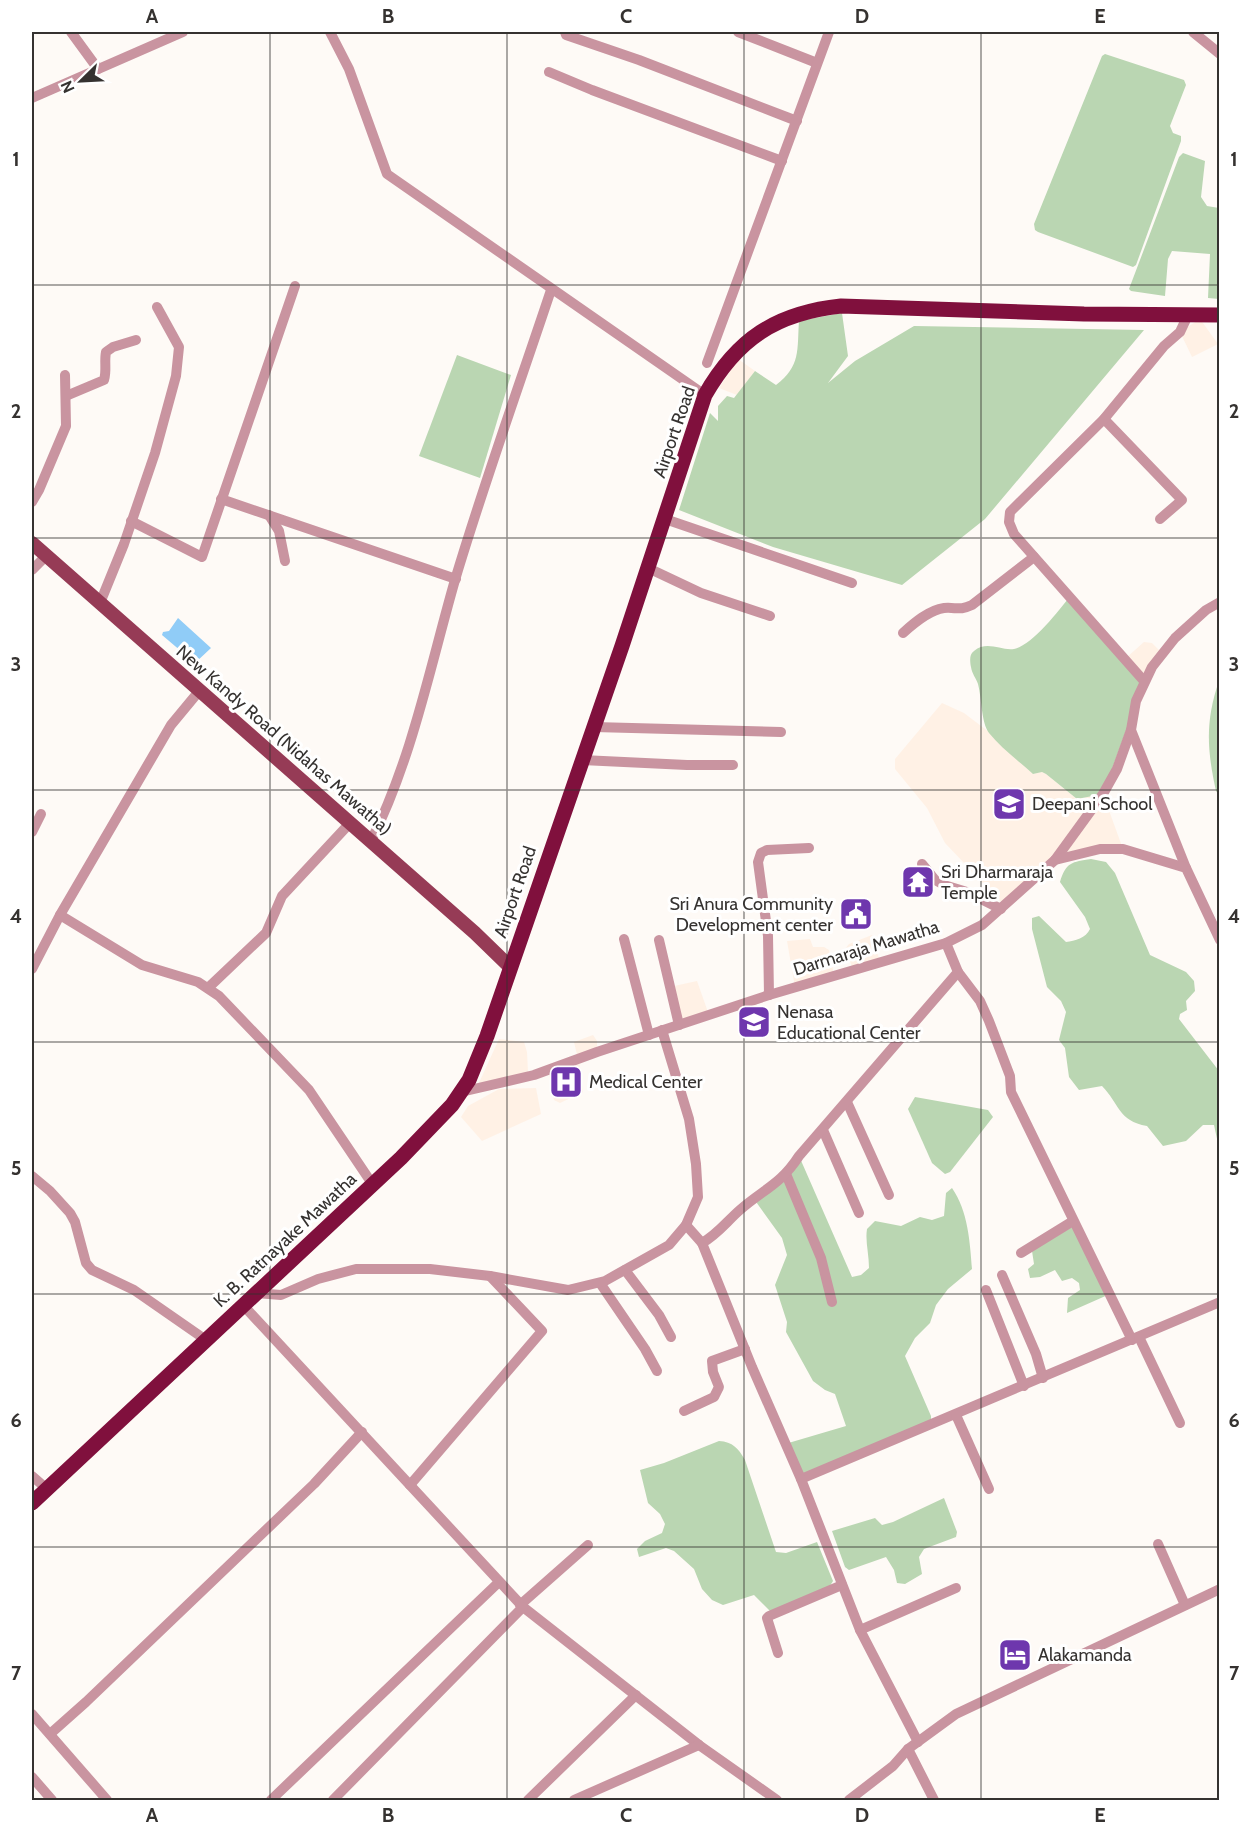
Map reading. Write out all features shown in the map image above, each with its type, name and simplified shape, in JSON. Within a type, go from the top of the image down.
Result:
[{"type":"highway","name":"Airport Road","points":[[510,967],[665,519],[705,395],[733,355],[757,333],[783,319],[820,308],[858,305],[1084,314],[1220,315]]},
{"type":"highway","name":"K. B. Ratnayake Mawatha","points":[[32,1503],[427,1133],[469,1080],[482,1051],[510,967]]},
{"type":"main road","name":"New Kandy Road (Nidahas Mawatha)","points":[[32,543],[499,954],[510,967]]},
{"type":"street","points":[[71,32],[98,69]]},
{"type":"street","points":[[32,98],[183,32]]},
{"type":"street","points":[[330,32],[348,69],[387,174],[705,395]]},
{"type":"street","points":[[565,32],[566,35],[639,60],[797,121]]},
{"type":"street","points":[[738,32],[817,63]]},
{"type":"street","points":[[706,363],[829,32]]},
{"type":"street","points":[[1193,32],[1220,54]]},
{"type":"street","points":[[549,72],[782,161]]},
{"type":"street","points":[[130,521],[202,557],[295,286]]},
{"type":"street","points":[[371,841],[392,792],[412,734],[456,579],[551,290]]},
{"type":"street","points":[[100,603],[124,544],[155,453],[176,376],[179,347],[157,307]]},
{"type":"street","points":[[1144,681],[1014,534],[1009,522],[1010,512],[1104,419],[1164,346],[1180,332],[1188,315]]},
{"type":"street","points":[[66,396],[104,380],[107,371],[104,362],[106,352],[113,347],[136,340]]},
{"type":"street","points":[[32,502],[66,426],[65,375]]},
{"type":"street","points":[[1104,419],[1182,500],[1160,519]]},
{"type":"street","points":[[221,499],[456,579]]},
{"type":"street","points":[[269,515],[279,531],[285,561]]},
{"type":"street","points":[[665,519],[852,583]]},
{"type":"street","points":[[32,570],[46,556]]},
{"type":"street","points":[[903,633],[916,621],[935,611],[944,608],[961,610],[972,604],[1034,557]]},
{"type":"street","points":[[648,568],[701,593],[770,616]]},
{"type":"street","points":[[1056,860],[1117,769],[1131,730],[1136,701],[1152,667],[1175,638],[1206,610],[1220,602]]},
{"type":"street","points":[[32,969],[60,915],[171,725],[200,690]]},
{"type":"street","points":[[594,727],[781,732]]},
{"type":"street","points":[[1131,730],[1186,868],[1219,938]]},
{"type":"street","points":[[582,760],[733,765]]},
{"type":"street","points":[[32,832],[41,814]]},
{"type":"street","points":[[208,988],[266,933],[282,896],[350,823]]},
{"type":"street","points":[[769,995],[768,936],[758,862],[761,853],[767,850],[809,848]]},
{"type":"street","name":"Darmaraja Mawatha","points":[[461,1092],[534,1076],[769,995],[946,943],[982,925],[1056,860],[1100,849],[1123,849],[1186,868]]},
{"type":"street","points":[[922,864],[935,880],[967,892],[1001,909]]},
{"type":"street","points":[[60,915],[142,965],[198,982],[208,988],[309,1090],[373,1185]]},
{"type":"street","points":[[624,939],[648,1035]]},
{"type":"street","points":[[659,940],[680,1025]]},
{"type":"street","points":[[946,943],[958,972],[980,1001],[1010,1076],[1011,1092],[1073,1221],[1180,1423]]},
{"type":"street","points":[[702,1243],[716,1235],[740,1210],[786,1174],[958,972]]},
{"type":"street","points":[[256,1293],[281,1295],[318,1279],[356,1269],[430,1269],[490,1276],[568,1290],[600,1283],[669,1245],[686,1225],[698,1197],[689,1119],[662,1030]]},
{"type":"street","points":[[847,1102],[889,1196]]},
{"type":"street","points":[[823,1130],[859,1214]]},
{"type":"street","points":[[786,1174],[821,1258],[832,1302]]},
{"type":"street","points":[[32,1176],[50,1191],[70,1213],[75,1222],[86,1263],[92,1270],[134,1290],[206,1340]]},
{"type":"street","points":[[1021,1253],[1073,1221]]},
{"type":"street","points":[[686,1225],[702,1243],[801,1479],[860,1630],[918,1742]]},
{"type":"street","points":[[625,1270],[659,1315],[671,1337]]},
{"type":"street","points":[[1002,1275],[1036,1354],[1043,1378]]},
{"type":"street","points":[[410,1485],[542,1331],[490,1276]]},
{"type":"street","points":[[600,1283],[630,1325],[657,1371]]},
{"type":"street","points":[[986,1290],[1024,1386]]},
{"type":"street","points":[[801,1479],[1220,1302]]},
{"type":"street","points":[[243,1305],[521,1606],[699,1745],[777,1800]]},
{"type":"street","points":[[684,1411],[714,1397],[719,1387],[713,1372],[712,1361],[745,1349]]},
{"type":"street","points":[[956,1415],[989,1489]]},
{"type":"street","points":[[50,1734],[314,1484],[362,1432]]},
{"type":"street","points":[[32,1476],[46,1489]]},
{"type":"street","points":[[1158,1544],[1185,1605]]},
{"type":"street","points":[[333,1800],[521,1606],[588,1545]]},
{"type":"street","points":[[271,1800],[499,1582]]},
{"type":"street","points":[[778,1653],[767,1618],[842,1585]]},
{"type":"street","points":[[860,1630],[956,1588]]},
{"type":"street","points":[[849,1800],[893,1766],[908,1749],[956,1714],[1220,1589]]},
{"type":"street","points":[[528,1800],[636,1695]]},
{"type":"street","points":[[32,1714],[107,1800]]},
{"type":"street","points":[[574,1800],[699,1745]]},
{"type":"street","points":[[908,1749],[934,1800]]},
{"type":"street","points":[[32,1777],[52,1800]]},
{"type":"shaded area","points":[[1200,319],[1218,344],[1192,357],[1180,332]]},
{"type":"shaded area","points":[[738,359],[755,371],[737,395],[719,388]]},
{"type":"shaded area","points":[[1144,642],[1152,643],[1162,653],[1144,681],[1125,659]]},
{"type":"shaded area","name":"Deepani School","points":[[942,703],[964,713],[989,732],[1033,774],[1042,772],[1046,774],[1077,799],[1103,794],[1123,849],[1056,860],[1005,906],[945,843],[927,808],[895,769],[895,759]]},
{"type":"shaded area","points":[[872,935],[880,962],[853,969],[845,949],[849,944]]},
{"type":"shaded area","points":[[810,939],[813,947],[824,947],[829,950],[834,975],[795,987],[787,941]]},
{"type":"shaded area","points":[[697,981],[709,1015],[679,1025],[674,986]]},
{"type":"shaded area","name":"Nenasa Educational Center","points":[[756,1003],[766,1036],[753,1039],[741,1007]]},
{"type":"shaded area","name":"Medical Center","points":[[593,1035],[597,1041],[597,1052],[579,1059],[583,1092],[560,1103],[554,1100],[548,1070],[578,1059],[574,1042]]},
{"type":"shaded area","points":[[499,1039],[524,1042],[528,1072],[478,1085]]},
{"type":"shaded area","points":[[536,1088],[541,1114],[482,1141],[461,1117],[468,1106],[499,1089]]},
{"type":"green space","points":[[1105,54],[1184,80],[1186,85],[1170,126],[1173,133],[1181,136],[1181,141],[1136,265],[1133,267],[1038,232],[1034,224],[1102,56]]},
{"type":"green space","points":[[1183,153],[1205,161],[1201,197],[1207,206],[1219,208],[1219,299],[1208,298],[1210,254],[1172,251],[1168,259],[1165,296],[1129,289],[1179,157]]},
{"type":"green space","points":[[842,313],[848,356],[828,383],[855,361],[914,326],[1144,330],[985,519],[902,585],[773,547],[679,510],[710,413],[718,421],[718,406],[727,396],[734,398],[755,371],[776,385],[784,378],[796,357],[799,321]]},
{"type":"green space","points":[[457,355],[511,375],[480,478],[419,456]]},
{"type":"green space","points":[[1070,596],[1144,681],[1103,794],[1077,799],[1046,774],[1042,772],[1033,774],[989,733],[984,723],[978,684],[970,661],[972,652],[984,646],[1014,649],[1028,642]]},
{"type":"green space","points":[[1219,681],[1219,795],[1213,776],[1209,736],[1211,709]]},
{"type":"green space","points":[[1091,859],[1106,862],[1115,873],[1150,955],[1186,972],[1194,981],[1195,991],[1186,1001],[1187,1010],[1180,1014],[1179,1019],[1219,1071],[1219,1148],[1214,1125],[1203,1125],[1186,1141],[1163,1146],[1147,1126],[1137,1124],[1124,1116],[1102,1086],[1079,1090],[1069,1077],[1065,1048],[1059,1040],[1066,1012],[1061,1001],[1047,987],[1032,929],[1032,918],[1039,916],[1066,942],[1086,935],[1090,929],[1085,917],[1060,882],[1065,870],[1071,864]]},
{"type":"green space","points":[[915,1097],[988,1110],[993,1117],[950,1172],[945,1174],[932,1163],[908,1109]]},
{"type":"green space","points":[[799,1156],[852,1277],[861,1275],[869,1268],[867,1229],[875,1221],[901,1226],[920,1217],[932,1220],[944,1216],[946,1193],[952,1188],[965,1217],[972,1269],[948,1289],[936,1305],[930,1323],[915,1338],[905,1356],[931,1416],[931,1425],[801,1482],[785,1444],[846,1426],[835,1394],[813,1381],[786,1332],[787,1322],[775,1285],[787,1255],[782,1238],[754,1199]]},
{"type":"green space","points":[[1075,1225],[1110,1294],[1067,1313],[1068,1298],[1080,1290],[1079,1283],[1072,1278],[1062,1281],[1055,1270],[1040,1277],[1030,1278],[1028,1269],[1034,1264],[1032,1251]]},
{"type":"green space","points":[[719,1441],[735,1446],[745,1460],[776,1552],[786,1553],[817,1542],[833,1581],[828,1589],[770,1611],[754,1595],[723,1605],[712,1600],[702,1589],[694,1569],[674,1551],[666,1548],[639,1557],[637,1549],[645,1541],[662,1533],[665,1524],[660,1514],[648,1503],[640,1470]]},
{"type":"green space","points":[[944,1498],[957,1532],[956,1537],[924,1549],[919,1557],[922,1574],[905,1584],[897,1583],[894,1570],[886,1557],[849,1570],[845,1567],[832,1531],[875,1518],[882,1525],[893,1522]]},
{"type":"water","points":[[178,618],[211,648],[195,663],[162,635],[163,632],[169,631]]},
{"type":"place","name":"Deepani School","points":[[1009,804]]},
{"type":"place","name":"Sri Dharmaraja Temple","points":[[918,882]]},
{"type":"place","name":"Sri Anura Community Development center","points":[[856,914]]},
{"type":"place","name":"Nenasa Educational Center","points":[[754,1022]]},
{"type":"place","name":"Medical Center","points":[[566,1082]]},
{"type":"place","name":"Alakamanda","points":[[1015,1655]]}]
